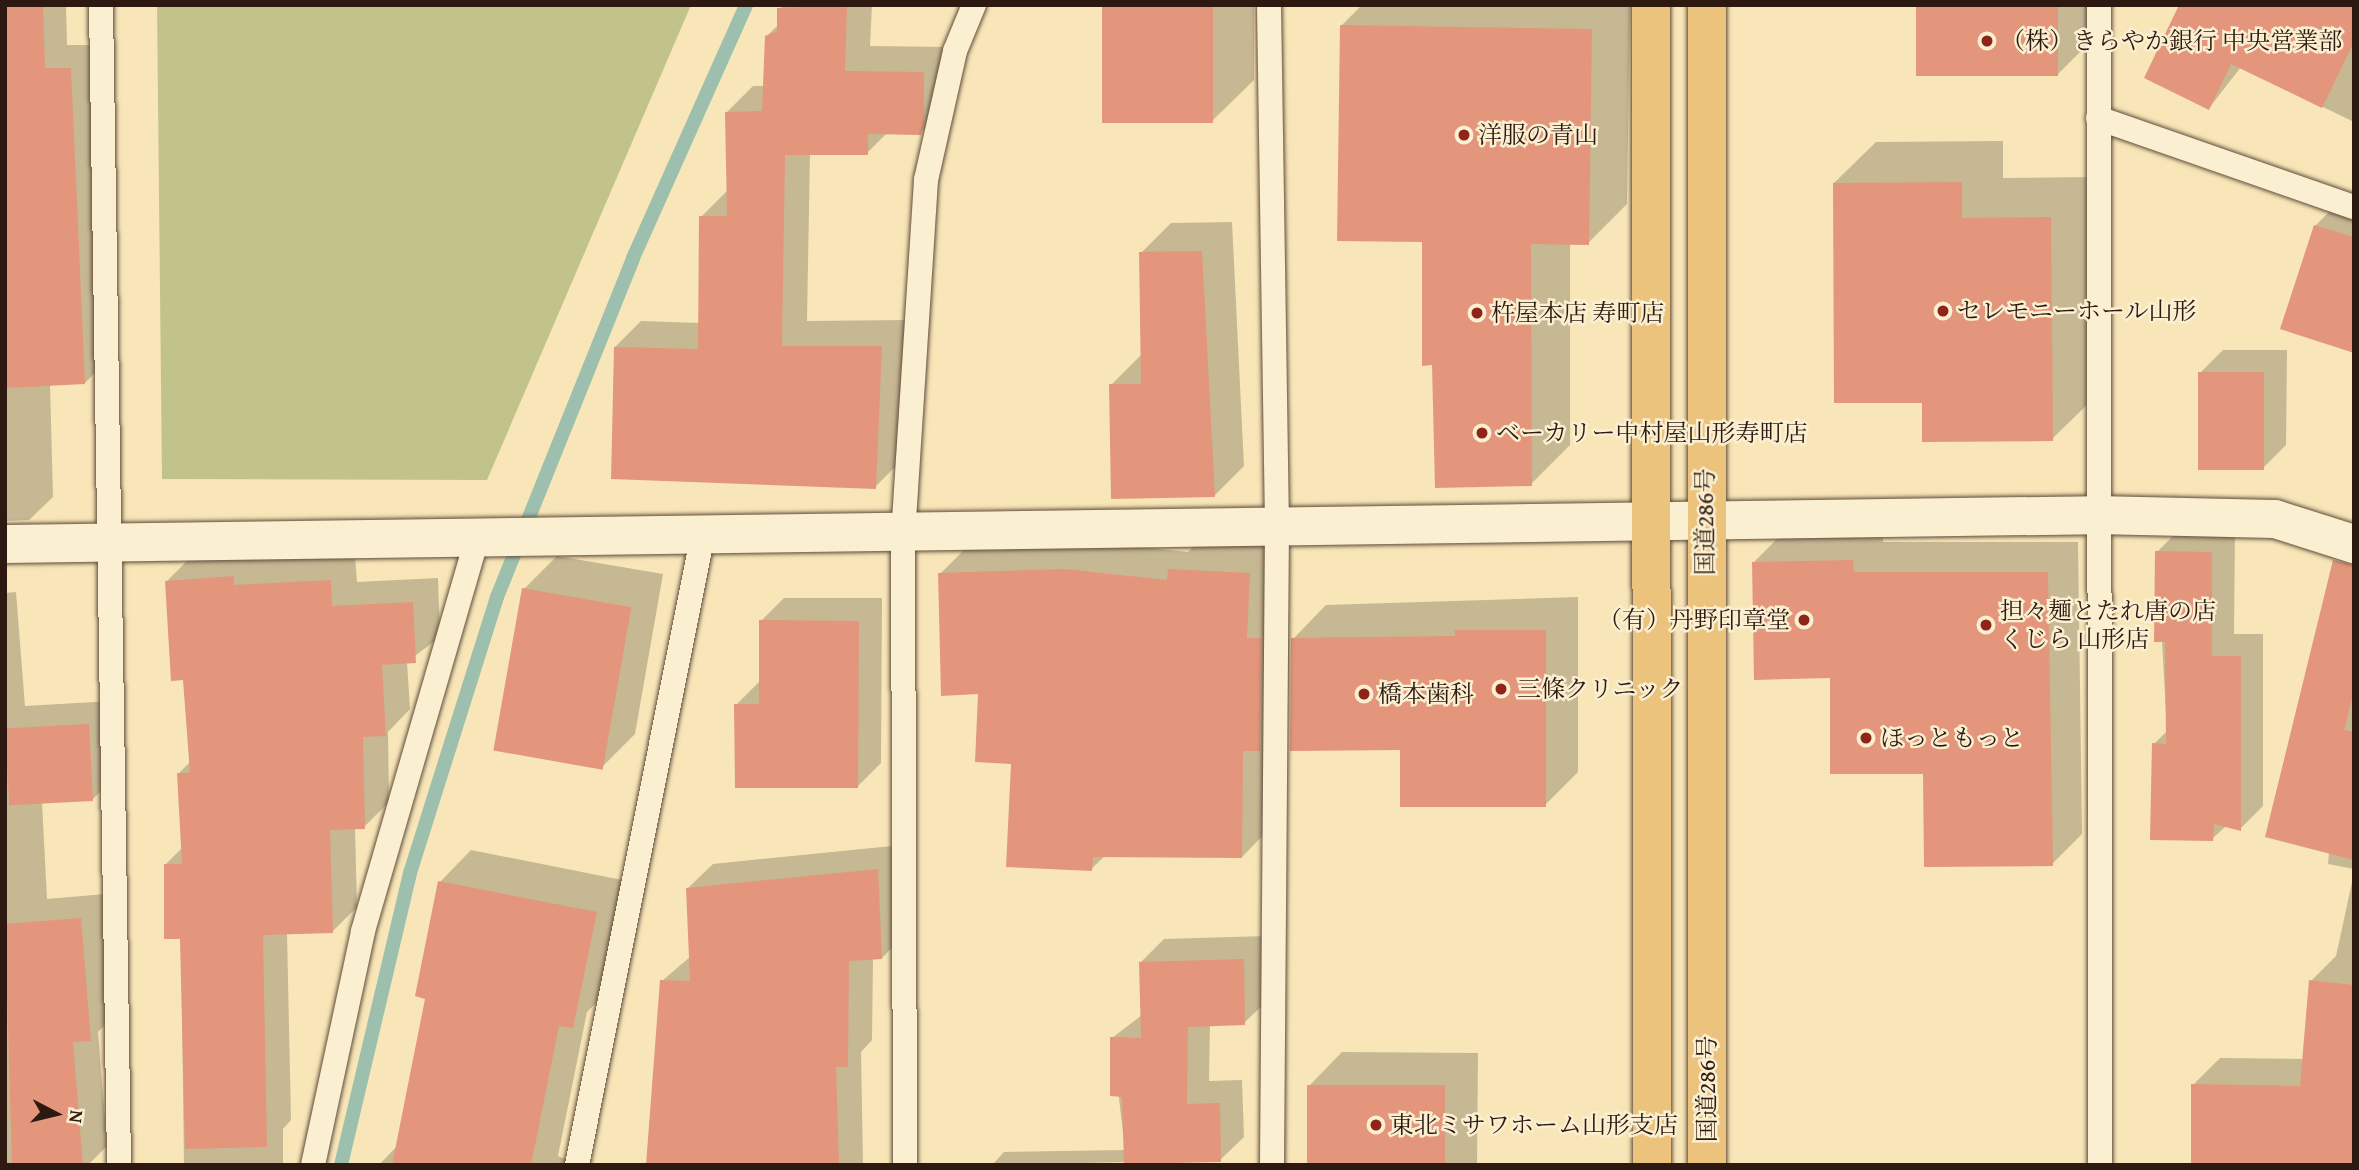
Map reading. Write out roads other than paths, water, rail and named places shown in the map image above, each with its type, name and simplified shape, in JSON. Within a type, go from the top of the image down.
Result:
[{"type":"highway","points":[[1651,5],[1652,1165]]},
{"type":"highway","name":"国道286号","points":[[1707,5],[1707,1165]]},
{"type":"street","points":[[5,544],[111,540],[702,539],[1277,526],[1705,524],[2096,515],[2275,519],[2354,544]]},
{"type":"lane","points":[[102,5],[119,1165]]},
{"type":"lane","points":[[905,1165],[903,536],[926,180],[955,51],[974,5]]},
{"type":"lane","points":[[1269,5],[1277,526],[1272,1165]]},
{"type":"lane","points":[[2099,5],[2096,515],[2099,1165]]},
{"type":"lane","points":[[2098,118],[2354,207]]},
{"type":"lane","points":[[577,1165],[702,539]]},
{"type":"lane","points":[[313,1165],[363,931],[476,541]]},
{"type":"waterway","points":[[341,1165],[410,873],[497,597],[633,258],[746,5]]},
{"type":"place","name":"（株）きらやか銀行 中央営業部","points":[[1987,41]]},
{"type":"place","name":"洋服の青山","points":[[1464,135]]},
{"type":"place","name":"セレモニーホール山形","points":[[1943,311]]},
{"type":"place","name":"杵屋本店 寿町店","points":[[1477,313]]},
{"type":"place","name":"ベーカリー中村屋山形寿町店","points":[[1482,433]]},
{"type":"place","name":"（有）丹野印章堂","points":[[1804,620]]},
{"type":"place","name":"担々麺とたれ唐の店 くじら 山形店","points":[[1986,625]]},
{"type":"place","name":"三條クリニック","points":[[1501,689]]},
{"type":"place","name":"橋本歯科","points":[[1364,694]]},
{"type":"place","name":"ほっともっと","points":[[1866,738]]},
{"type":"place","name":"東北ミサワホーム山形支店","points":[[1376,1125]]}]
